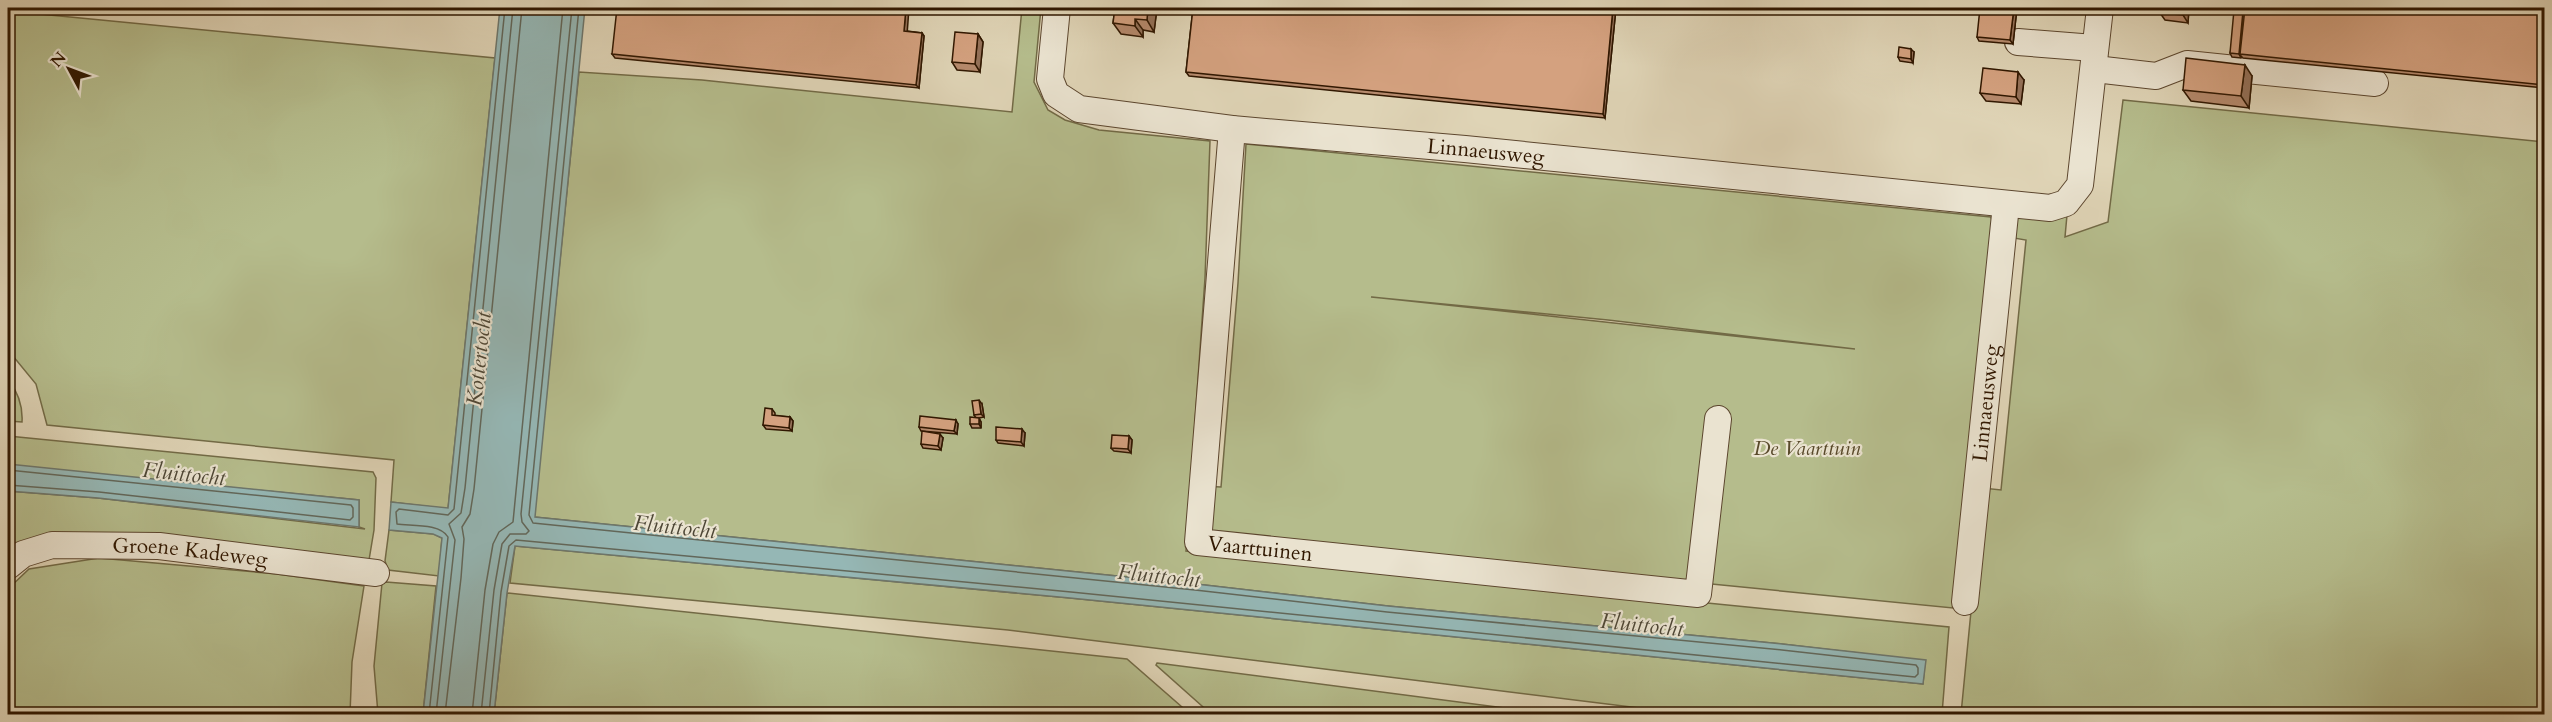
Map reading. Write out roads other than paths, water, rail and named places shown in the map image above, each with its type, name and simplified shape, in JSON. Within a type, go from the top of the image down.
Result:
[{"type":"street","name":"Linnaeusweg","points":[[1057,8],[1050,79],[1056,94],[1079,109],[1232,129],[1465,149],[2050,208],[2066,203],[2080,185],[2094,58]]},
{"type":"street","points":[[2094,58],[2100,8]]},
{"type":"street","points":[[2018,42],[2094,58],[2156,76],[2187,64],[2375,83]]},
{"type":"street","name":"Vaarttuinen","points":[[1232,129],[1198,542],[1698,594],[1718,419]]},
{"type":"street","name":"Linnaeusweg","points":[[1965,602],[2006,205]]},
{"type":"street","name":"Groene Kadeweg","points":[[8,566],[23,554],[52,545],[159,546],[376,573]]},
{"type":"water","name":"Kottertocht","points":[[500,8],[585,8],[535,517],[1926,660],[1923,684],[1070,598],[515,546],[507,593],[494,714],[423,714],[442,538],[433,534],[389,530],[391,502],[448,508]]},
{"type":"water","points":[[8,464],[359,500],[359,527],[98,498],[8,491]]},
{"type":"park label","name":"De Vaarttuin","points":[[1807,448]]},
{"type":"water label","name":"Fluittocht","points":[[184,474]]},
{"type":"water label","name":"Fluittocht","points":[[675,527]]},
{"type":"water label","name":"Fluittocht","points":[[1159,576]]},
{"type":"water label","name":"Fluittocht","points":[[1642,625]]}]
